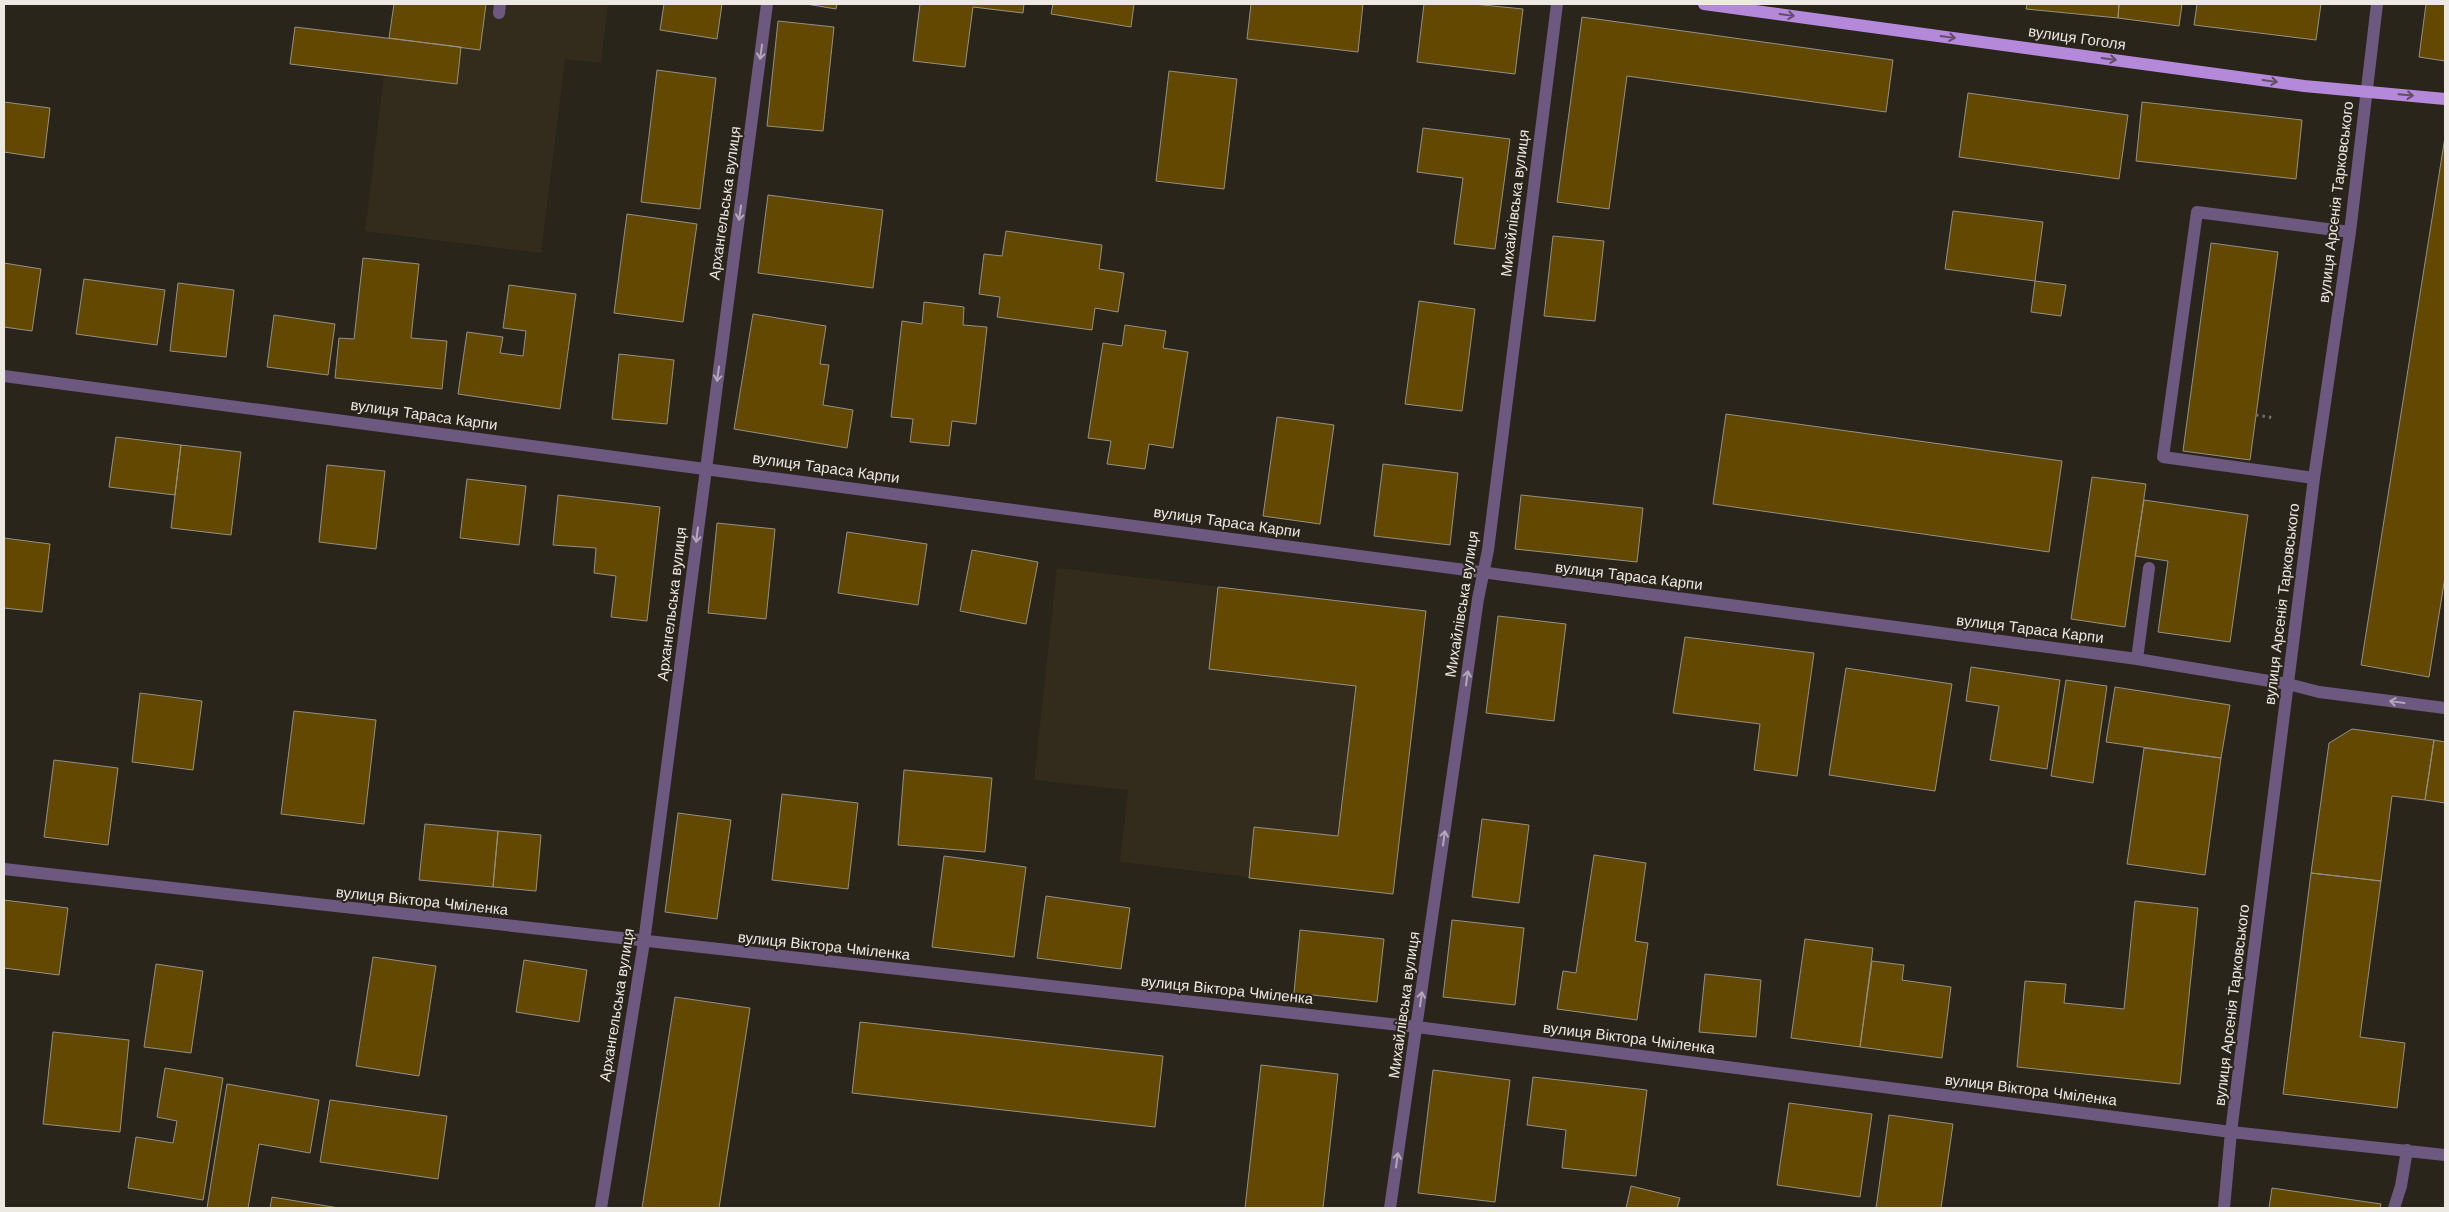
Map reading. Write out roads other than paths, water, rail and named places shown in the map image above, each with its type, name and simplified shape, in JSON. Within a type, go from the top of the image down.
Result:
[{"type":"main road","name":"вулиця Гоголя","points":[[1704,4],[2304,86],[2445,99]]},
{"type":"street","name":"Архангельська вулиця","points":[[601,1208],[644,942],[768,4]]},
{"type":"street","name":"Михайлівська вулиця","points":[[1390,1208],[1477,609],[1484,573],[1557,4]]},
{"type":"street","name":"вулиця Арсенія Тарковського","points":[[2224,1208],[2231,1132],[2314,478],[2350,232],[2377,4]]},
{"type":"street","points":[[2314,478],[2163,457],[2197,212],[2350,232]]},
{"type":"street","name":"вулиця Тараса Карпи","points":[[4,376],[2136,659],[2288,684],[2319,692],[2445,708]]},
{"type":"street","points":[[2136,659],[2149,568]]},
{"type":"street","name":"вулиця Віктора Чміленка","points":[[4,870],[1417,1027],[2231,1132],[2445,1155]]},
{"type":"street","points":[[2394,1208],[2401,1186],[2406,1150]]}]
